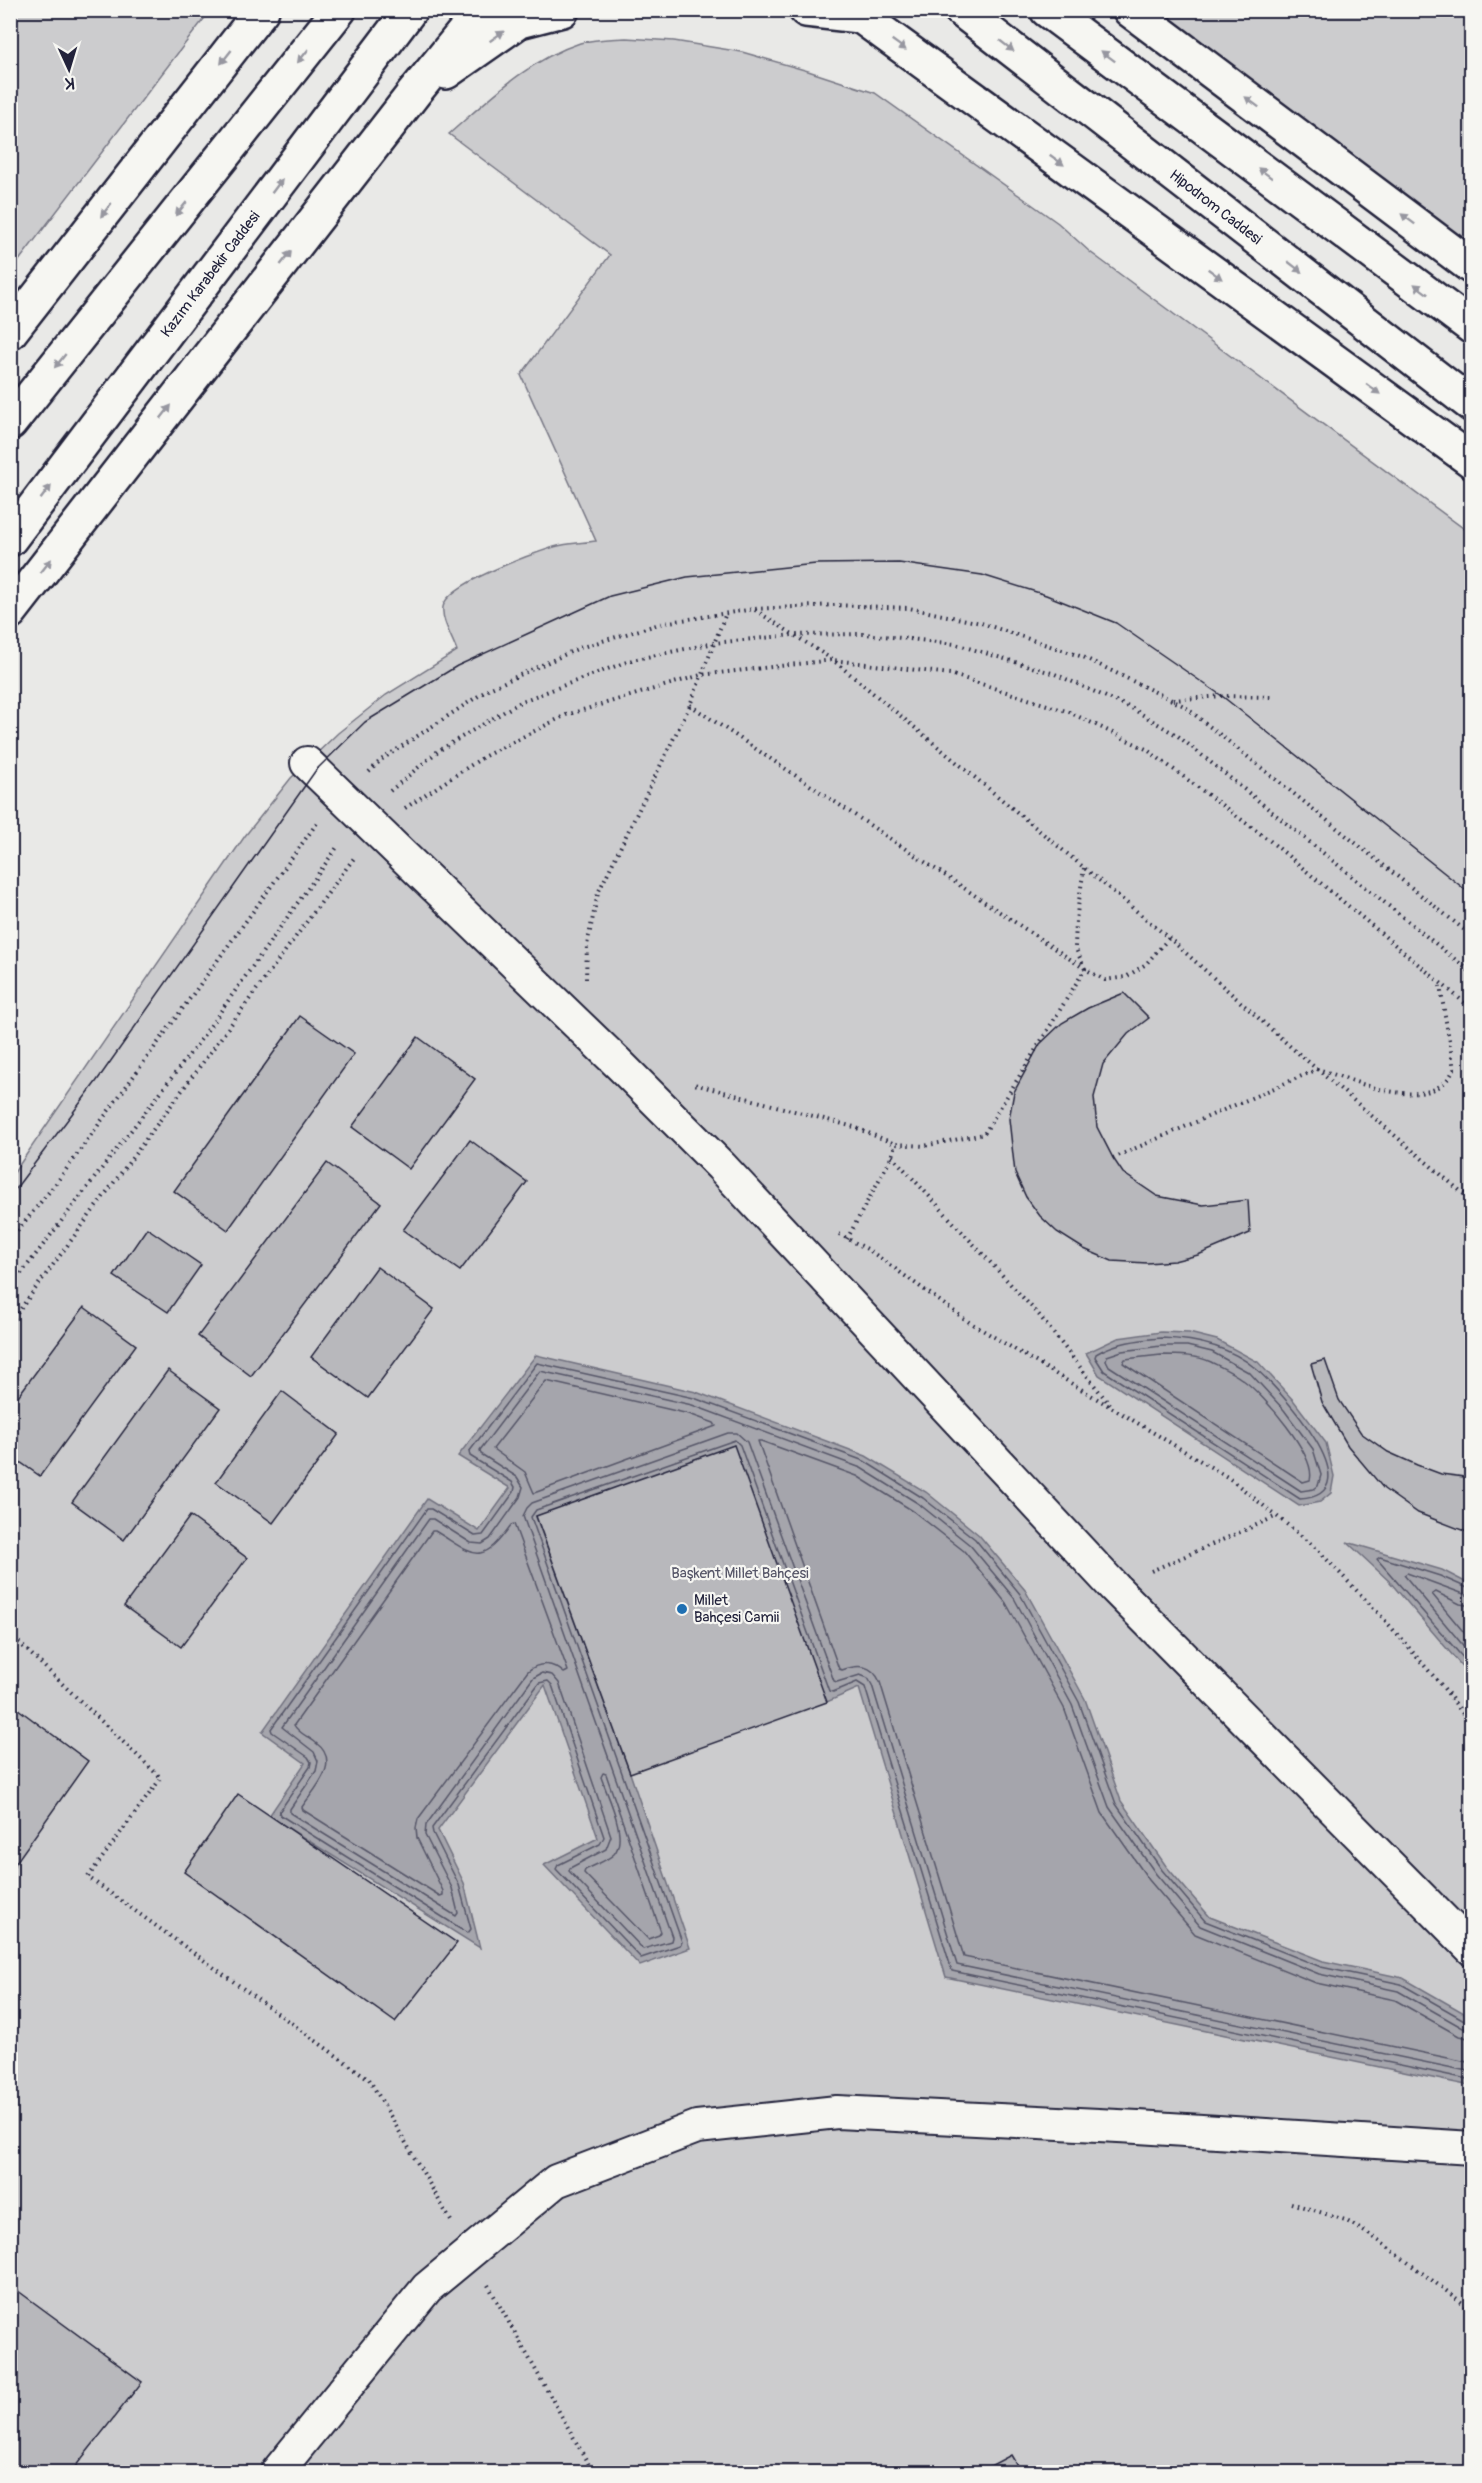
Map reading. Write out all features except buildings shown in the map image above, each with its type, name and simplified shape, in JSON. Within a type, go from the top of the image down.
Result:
[{"type":"main road","points":[[10,332],[262,10]]},
{"type":"main road","points":[[10,423],[339,10]]},
{"type":"main road","name":"Kazım Karabekir Caddesi","points":[[10,539],[410,10]]},
{"type":"main road","points":[[10,612],[414,93],[482,10]]},
{"type":"main road","points":[[414,93],[519,21],[562,10]]},
{"type":"main road","points":[[807,10],[856,13],[1472,461]]},
{"type":"main road","name":"Hipodrom Caddesi","points":[[961,10],[1472,405]]},
{"type":"main road","points":[[1047,10],[1470,326]]},
{"type":"main road","points":[[1130,10],[1472,267]]},
{"type":"street","points":[[307,763],[722,1166],[1114,1587],[1472,1949]]},
{"type":"street","points":[[277,2472],[427,2288],[556,2181],[697,2127],[825,2113],[1138,2127],[1472,2148]]},
{"type":"path","points":[[10,1323],[365,842],[362,816],[381,760],[489,689],[579,648],[663,623],[754,609],[834,604],[909,608],[981,623],[1083,657],[1184,706],[1472,936]]},
{"type":"path","points":[[754,609],[833,660],[1169,938],[1472,1201]]},
{"type":"path","points":[[586,991],[586,945],[598,893],[690,705],[726,614]]},
{"type":"path","points":[[10,1288],[195,1046],[351,828],[362,816],[438,751],[522,701],[632,660],[714,643],[793,635],[865,634],[955,644],[1055,674],[1133,709],[1178,736],[1472,974]]},
{"type":"path","points":[[10,1240],[64,1172],[322,816],[390,818],[485,756],[566,715],[701,675],[833,660],[950,674],[1069,712],[1146,749],[1269,840],[1472,1009]]},
{"type":"path","points":[[1172,700],[1221,696],[1274,696]]},
{"type":"path","points":[[690,705],[1084,969],[1105,980],[1126,977],[1146,964],[1169,938]]},
{"type":"path","points":[[1084,868],[1076,920],[1075,947],[1084,969]]},
{"type":"path","points":[[687,1082],[854,1126],[895,1144],[924,1146],[984,1134],[1084,969]]},
{"type":"path","points":[[1113,1158],[1318,1069],[1377,1089],[1397,1092],[1422,1094],[1442,1086],[1454,1069],[1440,984]]},
{"type":"path","points":[[847,1239],[892,1156],[895,1144]]},
{"type":"path","points":[[892,1156],[1039,1315],[1112,1408]]},
{"type":"path","points":[[838,1233],[868,1250],[969,1322],[1229,1478],[1314,1546],[1383,1618],[1443,1687],[1472,1726]]},
{"type":"path","points":[[1114,1587],[1277,1516]]},
{"type":"path","points":[[10,1634],[161,1778],[88,1877],[369,2079],[593,2472]]},
{"type":"path","points":[[1291,2203],[1345,2220],[1375,2238],[1464,2304],[1472,2313]]},
{"type":"green space","points":[[10,11],[210,11],[11,271]]},
{"type":"green space","points":[[1130,11],[1471,11],[1471,267]]},
{"type":"green space","name":"Başkent Millet Bahçesi","points":[[626,38],[674,41],[742,52],[875,93],[1058,223],[1090,252],[1471,534],[1471,2472],[11,2472],[11,1177],[245,836],[291,778],[338,733],[386,695],[457,651],[444,618],[443,607],[448,598],[491,571],[528,556],[559,546],[596,541],[521,375],[610,255],[449,134],[494,94],[543,59],[580,43]]},
{"type":"water","points":[[1161,1332],[1189,1333],[1217,1340],[1258,1362],[1294,1401],[1326,1443],[1334,1476],[1331,1493],[1320,1502],[1299,1506],[1099,1375],[1086,1353],[1118,1338]]},
{"type":"water","points":[[536,1355],[696,1392],[866,1456],[926,1492],[979,1535],[1025,1590],[1085,1699],[1121,1801],[1166,1866],[1210,1917],[1323,1961],[1403,1978],[1471,2017],[1471,2086],[946,1977],[859,1688],[827,1702],[536,1517],[630,1773],[690,1948],[640,1966],[544,1865],[598,1838],[545,1685],[438,1830],[464,1883],[480,1948],[269,1816],[305,1763],[262,1732],[427,1499],[479,1531],[510,1488],[458,1456]]},
{"type":"water","points":[[1347,1542],[1442,1570],[1471,1585],[1471,1677],[1390,1582]]},
{"type":"tram line","points":[[10,1196],[96,1082],[316,770],[365,722],[457,666],[610,596],[687,577],[816,564],[899,563],[982,575],[1046,595],[1116,623],[1222,696],[1472,895]]},
{"type":"place","name":"Millet Bahçesi Camii","points":[[682,1609]]}]
